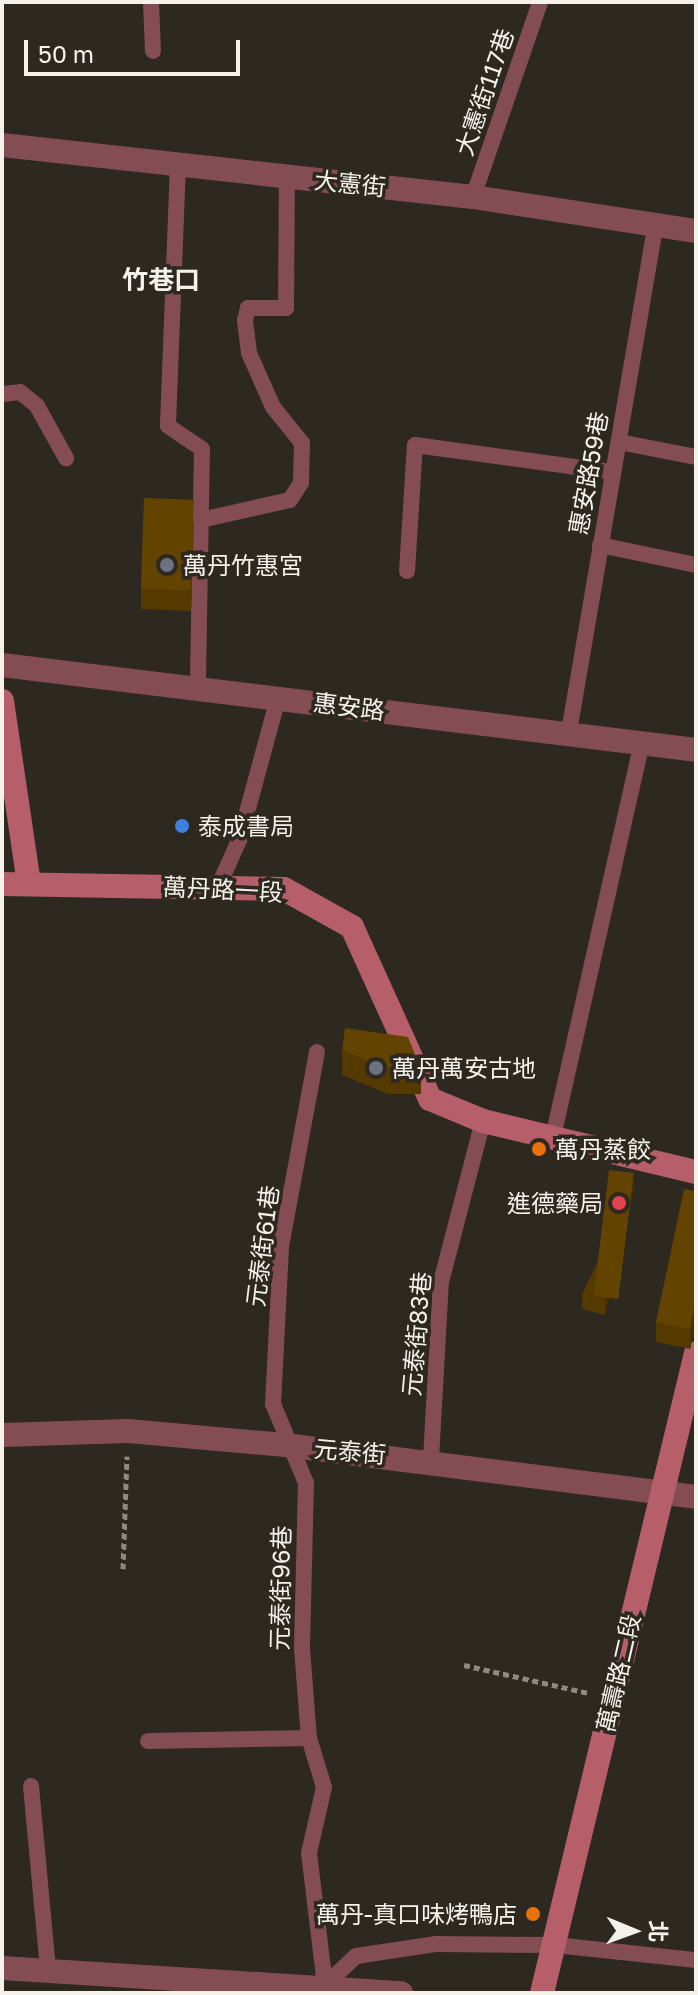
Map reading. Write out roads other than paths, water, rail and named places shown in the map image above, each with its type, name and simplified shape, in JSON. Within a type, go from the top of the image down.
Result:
[{"type":"street","name":"大憲街","points":[[2,145],[473,197],[656,222],[696,231]]},
{"type":"street","name":"惠安路","points":[[2,665],[569,732],[696,750]]},
{"type":"street","points":[[2,701],[29,883]]},
{"type":"street","name":"萬丹路一段","points":[[2,884],[219,885],[284,889],[352,927],[430,1099],[483,1121],[696,1172]]},
{"type":"street","name":"萬壽路二段","points":[[542,1993],[696,1353]]},
{"type":"street","name":"元泰街","points":[[2,1435],[128,1431],[285,1445],[431,1459],[696,1497]]},
{"type":"street","points":[[2,1968],[325,1985],[401,1993]]},
{"type":"lane","points":[[151,2],[153,51]]},
{"type":"lane","name":"大憲街117巷","points":[[473,197],[540,2]]},
{"type":"lane","points":[[178,164],[168,426],[202,449],[198,688]]},
{"type":"lane","points":[[201,520],[290,500],[301,483],[302,443],[273,407],[249,353],[245,320],[248,308],[286,308],[287,177]]},
{"type":"lane","name":"惠安路59巷","points":[[569,732],[656,222]]},
{"type":"lane","points":[[2,394],[20,392],[37,406],[66,458]]},
{"type":"lane","points":[[619,442],[696,457]]},
{"type":"lane","points":[[407,571],[415,445],[613,472]]},
{"type":"lane","points":[[600,545],[696,565]]},
{"type":"lane","points":[[219,885],[240,838],[278,698]]},
{"type":"lane","points":[[553,1137],[642,742]]},
{"type":"lane","name":"元泰街61巷","points":[[285,1445],[273,1404],[281,1247],[317,1052]]},
{"type":"lane","name":"元泰街83巷","points":[[431,1459],[441,1282],[483,1121]]},
{"type":"lane","name":"元泰街96巷","points":[[285,1445],[306,1483],[302,1648],[309,1738],[324,1787],[309,1853],[325,1985]]},
{"type":"lane","points":[[148,1741],[309,1738]]},
{"type":"lane","points":[[31,1786],[48,1970]]},
{"type":"lane","points":[[325,1985],[356,1956],[435,1944],[555,1945],[696,1960]]},
{"type":"place","name":"萬丹竹惠宮","points":[[167,565]]},
{"type":"place","name":"泰成書局","points":[[182,826]]},
{"type":"place","name":"萬丹萬安古地","points":[[376,1068]]},
{"type":"place","name":"萬丹蒸餃","points":[[539,1149]]},
{"type":"place","name":"進德藥局","points":[[619,1203]]},
{"type":"place","name":"萬丹-真口味烤鴨店","points":[[533,1914]]},
{"type":"district","name":"竹巷口","points":[[161,280]]}]
